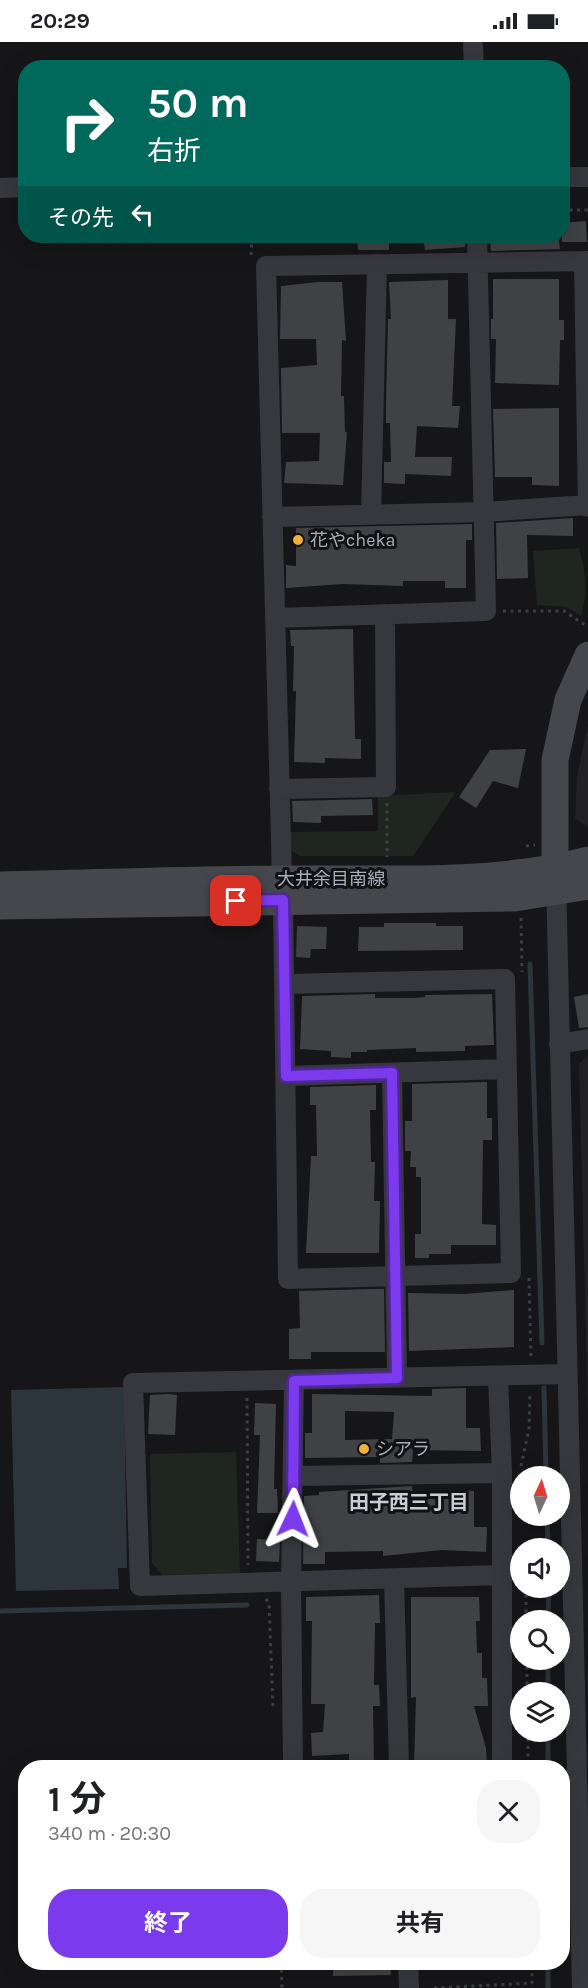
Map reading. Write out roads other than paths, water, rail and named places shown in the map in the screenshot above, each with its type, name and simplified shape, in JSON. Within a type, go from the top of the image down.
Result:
[{"type":"street","points":[[473,42],[474,60]]},
{"type":"street","points":[[570,177],[588,177]]},
{"type":"street","points":[[0,188],[18,187]]},
{"type":"street","points":[[275,618],[486,611],[477,243]]},
{"type":"street","points":[[272,517],[483,512],[588,506],[586,261],[266,266],[272,517],[275,618],[279,789],[285,984],[288,1279],[511,1273],[505,1070],[505,979],[285,984]]},
{"type":"street","points":[[371,514],[376,264]]},
{"type":"street","points":[[279,789],[386,787],[385,614]]},
{"type":"street","points":[[582,1988],[582,1658],[568,1374],[559,1044],[555,760],[568,700],[588,655]]},
{"type":"street","points":[[0,906],[282,889],[515,898],[556,881],[588,860]]},
{"type":"street","points":[[556,881],[588,886]]},
{"type":"street","name":"大井余目南線","points":[[0,885],[282,889]]},
{"type":"street","points":[[559,1044],[588,1039]]},
{"type":"street","points":[[286,1076],[505,1070]]},
{"type":"street","points":[[392,1073],[397,1378]]},
{"type":"street","points":[[500,1575],[140,1586],[133,1383],[568,1374]]},
{"type":"street","points":[[498,1377],[510,1466]]},
{"type":"street","points":[[293,1760],[291,1583],[294,1381]]},
{"type":"street","points":[[294,1476],[510,1472]]},
{"type":"street","points":[[502,1760],[500,1575],[510,1481]]},
{"type":"street","points":[[394,1580],[399,1760]]},
{"type":"street","points":[[408,1970],[409,1988]]},
{"type":"waterway","points":[[530,964],[542,1343]]},
{"type":"waterway","points":[[544,1388],[546,1466]]},
{"type":"waterway","points":[[547,1526],[548,1538]]},
{"type":"waterway","points":[[548,1610],[549,1598]]},
{"type":"waterway","points":[[1,1611],[247,1605]]},
{"type":"waterway","points":[[548,1670],[548,1682]]},
{"type":"waterway","points":[[548,1742],[548,1760]]},
{"type":"waterway","points":[[548,1970],[548,1988]]},
{"type":"place","name":"花やcheka","points":[[298,540]]},
{"type":"place","name":"シアラ","points":[[364,1449]]},
{"type":"district","name":"田子西三丁目","points":[[409,1502]]}]
